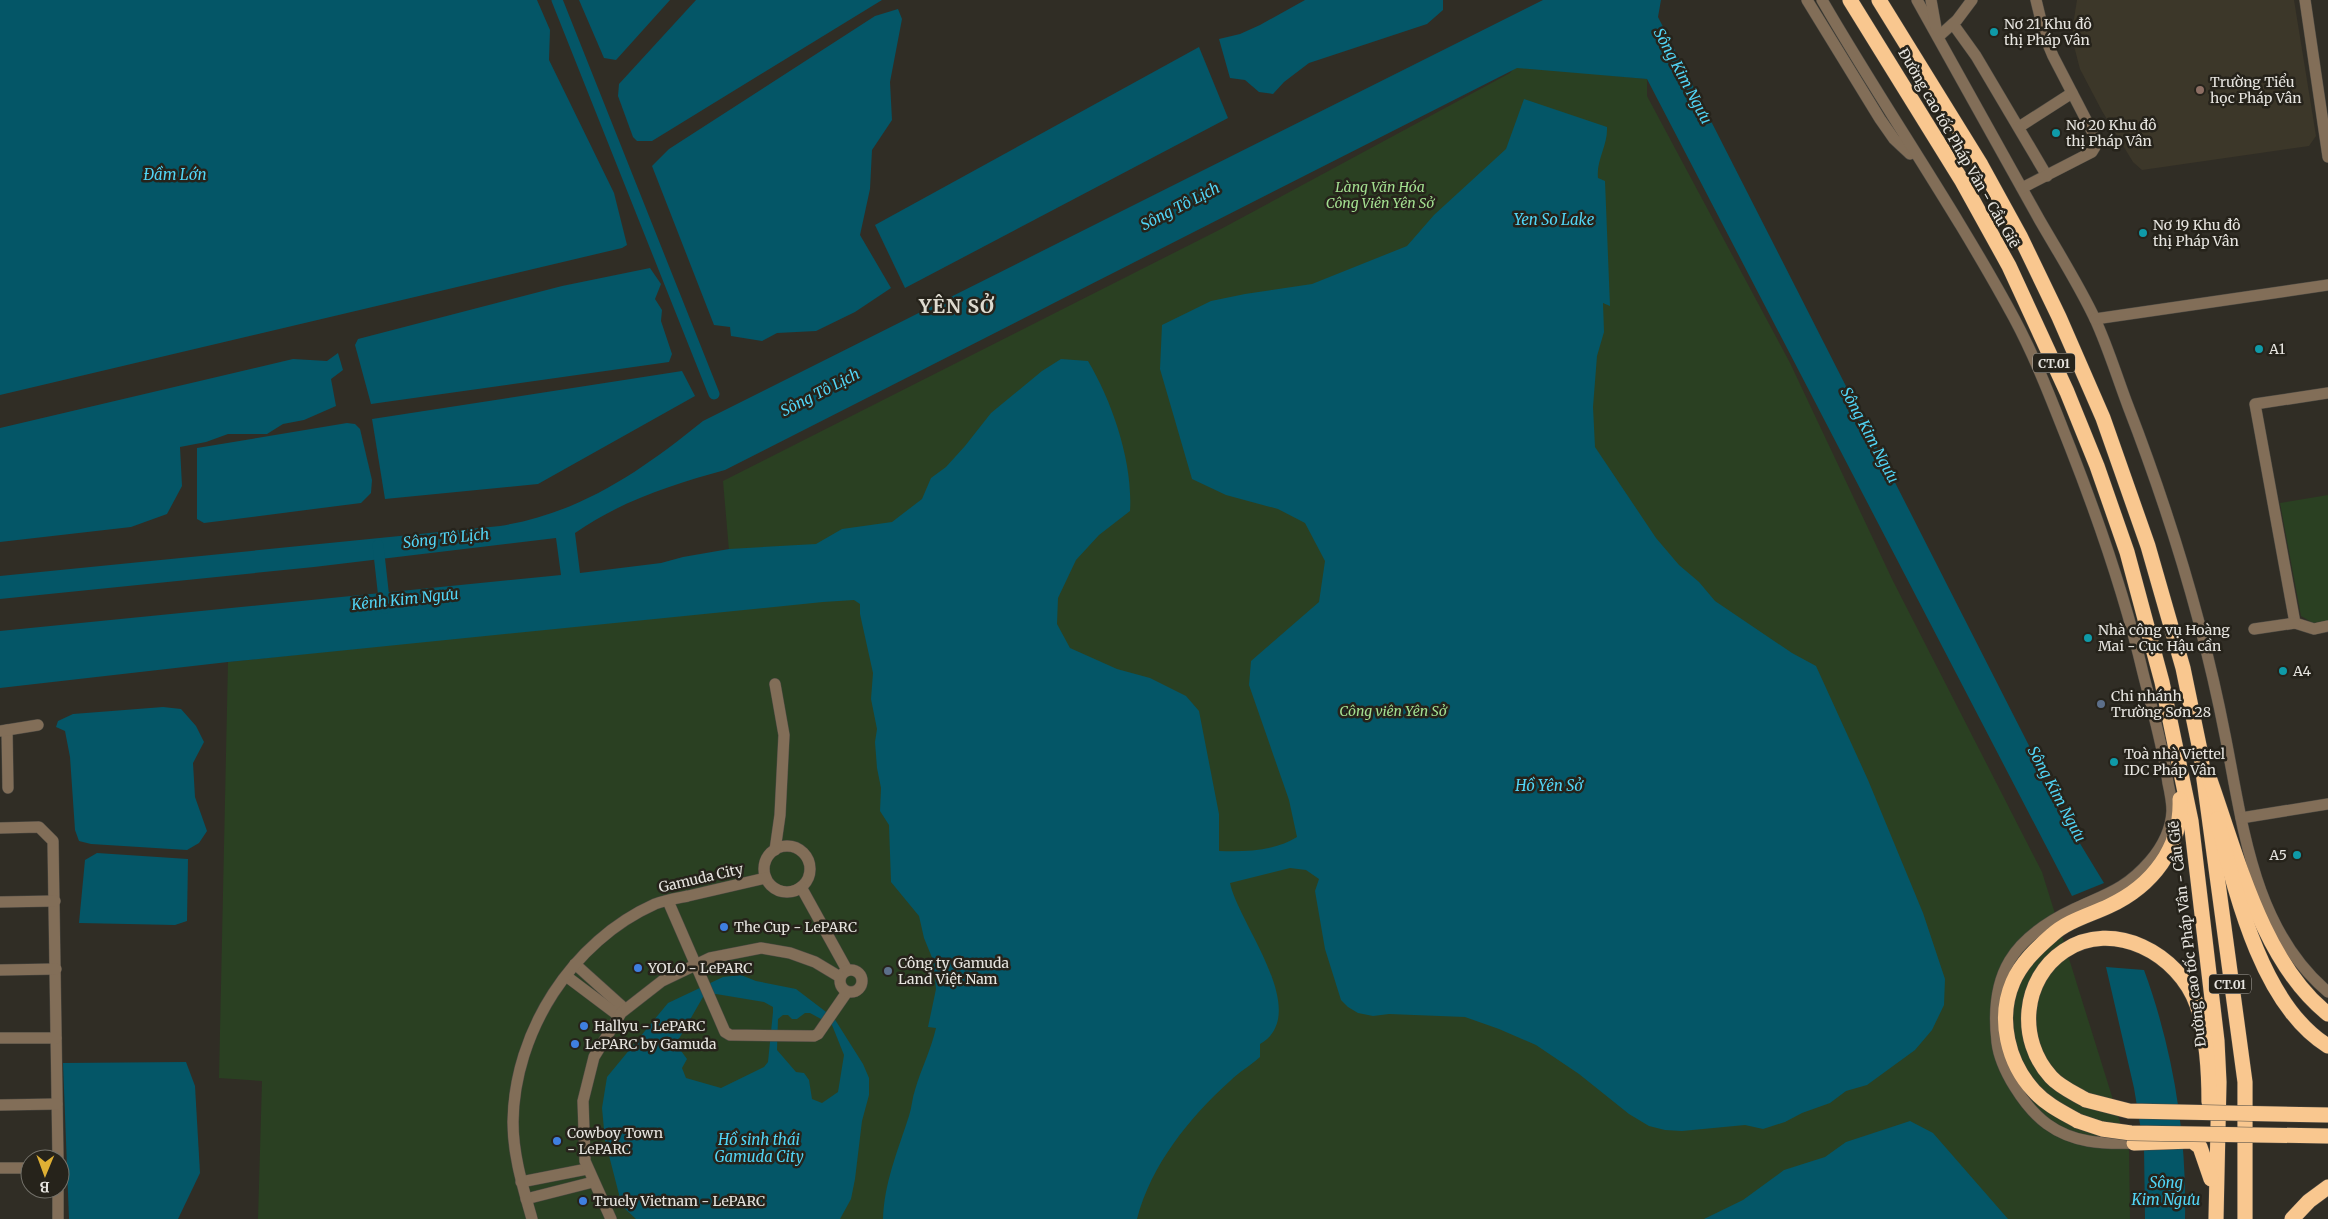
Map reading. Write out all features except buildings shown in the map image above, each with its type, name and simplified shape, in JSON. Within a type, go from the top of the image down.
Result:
[{"type":"highway","name":"Đường cao tốc Pháp Vân - Cầu Giẽ","points":[[1850,0],[1967,189],[2008,266],[2066,392],[2097,466],[2127,552],[2160,674],[2191,821],[2219,1082],[2216,1219]]},
{"type":"highway","name":"Đường cao tốc Pháp Vân - Cầu Giẽ","points":[[1879,0],[1981,166],[2020,236],[2059,317],[2100,410],[2128,484],[2165,603],[2183,668],[2200,750],[2245,1082],[2245,1219]]},
{"type":"highway","points":[[2200,750],[2259,915],[2281,961],[2311,1001],[2328,1014]]},
{"type":"highway","points":[[2200,750],[2236,896],[2250,932],[2276,989],[2288,1007],[2307,1030],[2328,1046]]},
{"type":"highway","points":[[2178,760],[2180,822],[2170,852],[2162,864],[2139,888],[2054,933],[2024,963],[2013,982],[2007,1004],[2006,1029],[2010,1052],[2021,1074],[2034,1092],[2053,1108],[2078,1121],[2102,1129],[2131,1133],[2328,1136]]},
{"type":"highway","points":[[2216,1219],[2211,1179],[2206,1050],[2196,1003],[2182,979],[2166,961],[2135,942],[2096,939],[2076,944],[2053,960],[2034,986],[2029,1006],[2028,1027],[2032,1044],[2041,1064],[2052,1078],[2086,1100],[2129,1111],[2328,1115]]},
{"type":"highway","points":[[2137,1143],[2192,1141],[2200,1147],[2211,1179]]},
{"type":"highway","points":[[2292,1219],[2309,1201],[2328,1187]]},
{"type":"street","points":[[1807,0],[1889,132],[1920,162]]},
{"type":"street","points":[[1822,0],[1857,61],[1965,231],[2016,322],[2049,396],[2089,497],[2129,614],[2166,769],[2172,809],[2168,828],[2160,848],[2137,876],[2119,889],[2044,925],[2024,940],[2011,957],[2003,973],[1996,997],[1994,1021],[1998,1049],[2008,1078],[2044,1122],[2064,1135],[2098,1144],[2137,1143]]},
{"type":"street","points":[[1917,0],[2095,319],[2144,447],[2176,541],[2198,616],[2222,717],[2254,875],[2267,910],[2292,954],[2312,978],[2328,992]]},
{"type":"street","points":[[1931,0],[1938,37]]},
{"type":"street","points":[[1938,37],[1953,24],[1972,0]]},
{"type":"street","points":[[2022,188],[2092,152],[2095,147],[2095,137],[2045,37],[2036,0]]},
{"type":"street","points":[[2305,0],[2328,153]]},
{"type":"street","points":[[1953,24],[1976,56],[2047,176]]},
{"type":"street","points":[[2018,127],[2072,93]]},
{"type":"street","points":[[2095,319],[2328,285]]},
{"type":"street","points":[[2295,622],[2255,404],[2328,392]]},
{"type":"street","points":[[2254,629],[2295,622],[2314,629],[2328,626]]},
{"type":"street","points":[[775,684],[784,735],[780,815],[775,850],[765,862],[766,878],[778,890],[790,892],[801,888],[810,873],[806,856],[798,848],[792,847],[775,850]]},
{"type":"street","points":[[8,788],[4,774],[4,731],[38,725]]},
{"type":"street","points":[[2241,818],[2328,804]]},
{"type":"street","points":[[0,828],[39,827],[53,841],[58,1149]]},
{"type":"street","name":"Gamuda City","points":[[532,1219],[521,1182],[513,1122],[519,1073],[542,1011],[566,976],[590,947],[622,923],[656,904],[766,878]]},
{"type":"street","points":[[801,888],[844,974],[840,984],[847,992]]},
{"type":"street","points":[[0,902],[55,901]]},
{"type":"street","points":[[611,1219],[587,1169],[583,1101],[594,1057],[622,1012],[662,981],[695,965],[710,958],[761,948],[790,953],[844,974],[857,971],[863,981],[858,990],[847,992],[814,1036],[730,1035],[725,1032],[709,999],[702,983],[695,965],[668,901]]},
{"type":"street","points":[[575,964],[622,1012]]},
{"type":"street","points":[[0,970],[56,969]]},
{"type":"street","points":[[566,976],[622,1012]]},
{"type":"street","points":[[0,1038],[56,1038]]},
{"type":"street","points":[[0,1105],[57,1104]]},
{"type":"street","points":[[0,1168],[20,1168]]},
{"type":"street","points":[[521,1182],[587,1169]]},
{"type":"street","points":[[526,1199],[593,1182]]},
{"type":"street","points":[[58,1199],[58,1219]]},
{"type":"shaded area","name":"Trường Tiểu học Pháp Vân","points":[[2077,0],[2294,0],[2316,136],[2309,146],[2142,170],[2133,162],[2102,111],[2080,69],[2074,46],[2073,25]]},
{"type":"green space","name":"Công viên Yên Sở","points":[[1516,66],[1647,79],[1647,96],[1790,363],[1893,581],[2042,872],[2129,1151],[2130,1219],[258,1219],[262,1081],[219,1078],[228,662],[734,608],[723,481],[1221,229],[1510,73]]},
{"type":"green space","points":[[2328,495],[2328,621],[2313,623],[2301,616],[2280,503]]},
{"type":"water","name":"Đầm Lớn","points":[[0,0],[537,0],[550,30],[549,60],[614,193],[627,245],[622,248],[0,395]]},
{"type":"water","points":[[579,0],[670,0],[616,60],[604,58]]},
{"type":"water","points":[[696,0],[882,0],[652,141],[637,141],[633,137],[618,96],[619,84]]},
{"type":"water","points":[[1305,0],[1443,0],[1443,10],[1427,24],[1309,63],[1284,82],[1273,94],[1259,92],[1245,80],[1230,78],[1219,39],[1240,34],[1260,25]]},
{"type":"water","name":"Hồ Yên Sở","points":[[1543,0],[1661,0],[1658,17],[2073,832],[2104,883],[2072,896],[1647,79],[1517,68],[725,470],[666,488],[610,512],[575,533],[580,573],[661,563],[729,549],[816,544],[842,529],[892,522],[922,499],[931,478],[946,467],[991,413],[1042,371],[1061,359],[1088,361],[1106,395],[1120,434],[1128,473],[1130,511],[1099,535],[1076,560],[1058,598],[1057,624],[1070,648],[1117,669],[1150,678],[1186,696],[1199,711],[1219,814],[1219,851],[1260,850],[1288,842],[1297,837],[1289,800],[1249,685],[1251,661],[1319,602],[1325,561],[1305,523],[1278,509],[1226,495],[1192,479],[1160,369],[1162,325],[1211,301],[1312,284],[1407,246],[1434,215],[1506,149],[1524,99],[1607,127],[1598,178],[1605,181],[1610,306],[1603,303],[1604,332],[1597,356],[1593,407],[1595,447],[1656,538],[1679,565],[1699,582],[1715,601],[1792,653],[1816,666],[1868,780],[1923,913],[1945,979],[1944,1005],[1932,1030],[1915,1050],[1867,1085],[1846,1091],[1830,1103],[1763,1129],[1745,1125],[1682,1131],[1665,1130],[1649,1126],[1629,1114],[1579,1074],[1536,1045],[1499,1029],[1465,1017],[1389,1014],[1373,1016],[1358,1013],[1341,1000],[1325,949],[1315,891],[1319,879],[1306,870],[1290,868],[1230,883],[1236,900],[1268,967],[1276,990],[1279,1011],[1274,1030],[1260,1044],[1260,1057],[1215,1095],[1173,1144],[1152,1180],[1143,1199],[1137,1219],[883,1219],[886,1192],[892,1167],[909,1116],[917,1082],[936,1028],[928,1027],[936,989],[933,960],[924,938],[919,916],[891,882],[889,825],[880,811],[881,788],[875,742],[877,729],[871,699],[873,673],[860,614],[860,604],[854,600],[228,662],[0,688],[0,631],[561,575],[556,538],[314,567],[0,599],[0,576],[500,526],[529,520],[557,511],[609,487],[633,473],[703,421]]},
{"type":"water","points":[[898,9],[902,19],[890,82],[892,120],[872,150],[870,189],[860,235],[891,288],[855,312],[816,331],[777,333],[762,341],[731,336],[730,327],[714,325],[652,166],[669,149],[875,16]]},
{"type":"water","points":[[1199,47],[1228,118],[905,288],[875,225]]},
{"type":"water","points":[[650,268],[661,284],[655,299],[662,310],[661,321],[672,354],[669,362],[371,404],[355,345],[358,339],[562,286]]},
{"type":"water","points":[[338,353],[343,370],[331,379],[336,406],[304,420],[283,424],[267,434],[228,434],[206,442],[180,447],[182,486],[167,514],[131,527],[0,542],[0,428],[293,359],[327,361]]},
{"type":"water","points":[[682,371],[695,396],[538,484],[385,499],[372,419]]},
{"type":"water","points":[[347,423],[355,424],[360,429],[372,480],[371,493],[361,503],[204,523],[197,519],[197,448]]},
{"type":"water","points":[[163,707],[181,709],[196,726],[204,742],[193,763],[195,797],[207,831],[199,843],[187,850],[91,844],[79,841],[75,830],[70,757],[65,731],[56,727],[58,721],[73,714]]},
{"type":"water","points":[[97,853],[188,859],[187,921],[175,925],[79,923],[85,860]]},
{"type":"water","name":"Sông Kim Ngưu","points":[[2106,967],[2144,970],[2154,1000],[2170,1061],[2181,1124],[2184,1156],[2185,1219],[2145,1219],[2144,1148],[2134,1088]]},
{"type":"water","name":"Hồ sinh thái Gamuda City","points":[[741,975],[756,981],[796,989],[834,1018],[863,1064],[869,1078],[869,1095],[862,1121],[851,1199],[840,1219],[636,1219],[622,1206],[605,1140],[602,1108],[607,1077],[668,1003],[723,977]],"holes":[[[716,994],[764,1002],[773,1007],[768,1062],[764,1067],[721,1088],[686,1078],[682,1068],[687,1059],[676,1044],[703,997]],[[805,1013],[810,1013],[832,1025],[844,1055],[838,1092],[822,1103],[812,1099],[809,1080],[804,1073],[796,1072],[777,1050],[778,1019],[783,1015],[797,1019]]]},
{"type":"water","points":[[186,1062],[195,1086],[200,1173],[178,1219],[69,1219],[70,1149],[66,1149],[63,1063]]},
{"type":"water","points":[[1910,1121],[1933,1133],[2008,1219],[1704,1219],[1743,1200],[1784,1170],[1825,1157],[1846,1142]]},
{"type":"waterway","points":[[557,0],[714,394]]},
{"type":"waterway","name":"Kênh Kim Ngưu","points":[[378,545],[385,608]]},
{"type":"place","name":"Nơ 21 Khu đô thị Pháp Vân","points":[[1994,32]]},
{"type":"place","name":"Trường Tiểu học Pháp Vân","points":[[2200,90]]},
{"type":"place","name":"Nơ 20 Khu đô thị Pháp Vân","points":[[2056,133]]},
{"type":"place","name":"Nơ 19 Khu đô thị Pháp Vân","points":[[2143,233]]},
{"type":"place","name":"A1","points":[[2259,349]]},
{"type":"place","name":"Nhà công vụ Hoàng Mai - Cục Hậu cần","points":[[2088,638]]},
{"type":"place","name":"A4","points":[[2283,671]]},
{"type":"place","name":"Chi nhánh Trường Sơn 28","points":[[2101,704]]},
{"type":"place","name":"Toà nhà Viettel IDC Pháp Vân","points":[[2114,762]]},
{"type":"place","name":"A5","points":[[2297,855]]},
{"type":"place","name":"The Cup - LePARC","points":[[724,927]]},
{"type":"place","name":"YOLO - LePARC","points":[[638,968]]},
{"type":"place","name":"Công ty Gamuda Land Việt Nam","points":[[888,971]]},
{"type":"place","name":"Hallyu - LePARC","points":[[584,1026]]},
{"type":"place","name":"LePARC by Gamuda","points":[[575,1044]]},
{"type":"place","name":"Cowboy Town - LePARC","points":[[557,1141]]},
{"type":"place","name":"Truely Vietnam - LePARC","points":[[583,1201]]},
{"type":"district","name":"YÊN SỞ","points":[[957,306]]},
{"type":"park label","name":"Làng Văn Hóa Công Viên Yên Sở","points":[[1380,196]]},
{"type":"water label","name":"Sông Tô Lịch","points":[[1180,206]]},
{"type":"water label","name":"Yen So Lake","points":[[1554,219]]},
{"type":"water label","name":"Sông Tô Lịch","points":[[820,392]]},
{"type":"water label","name":"Sông Tô Lịch","points":[[446,538]]}]
